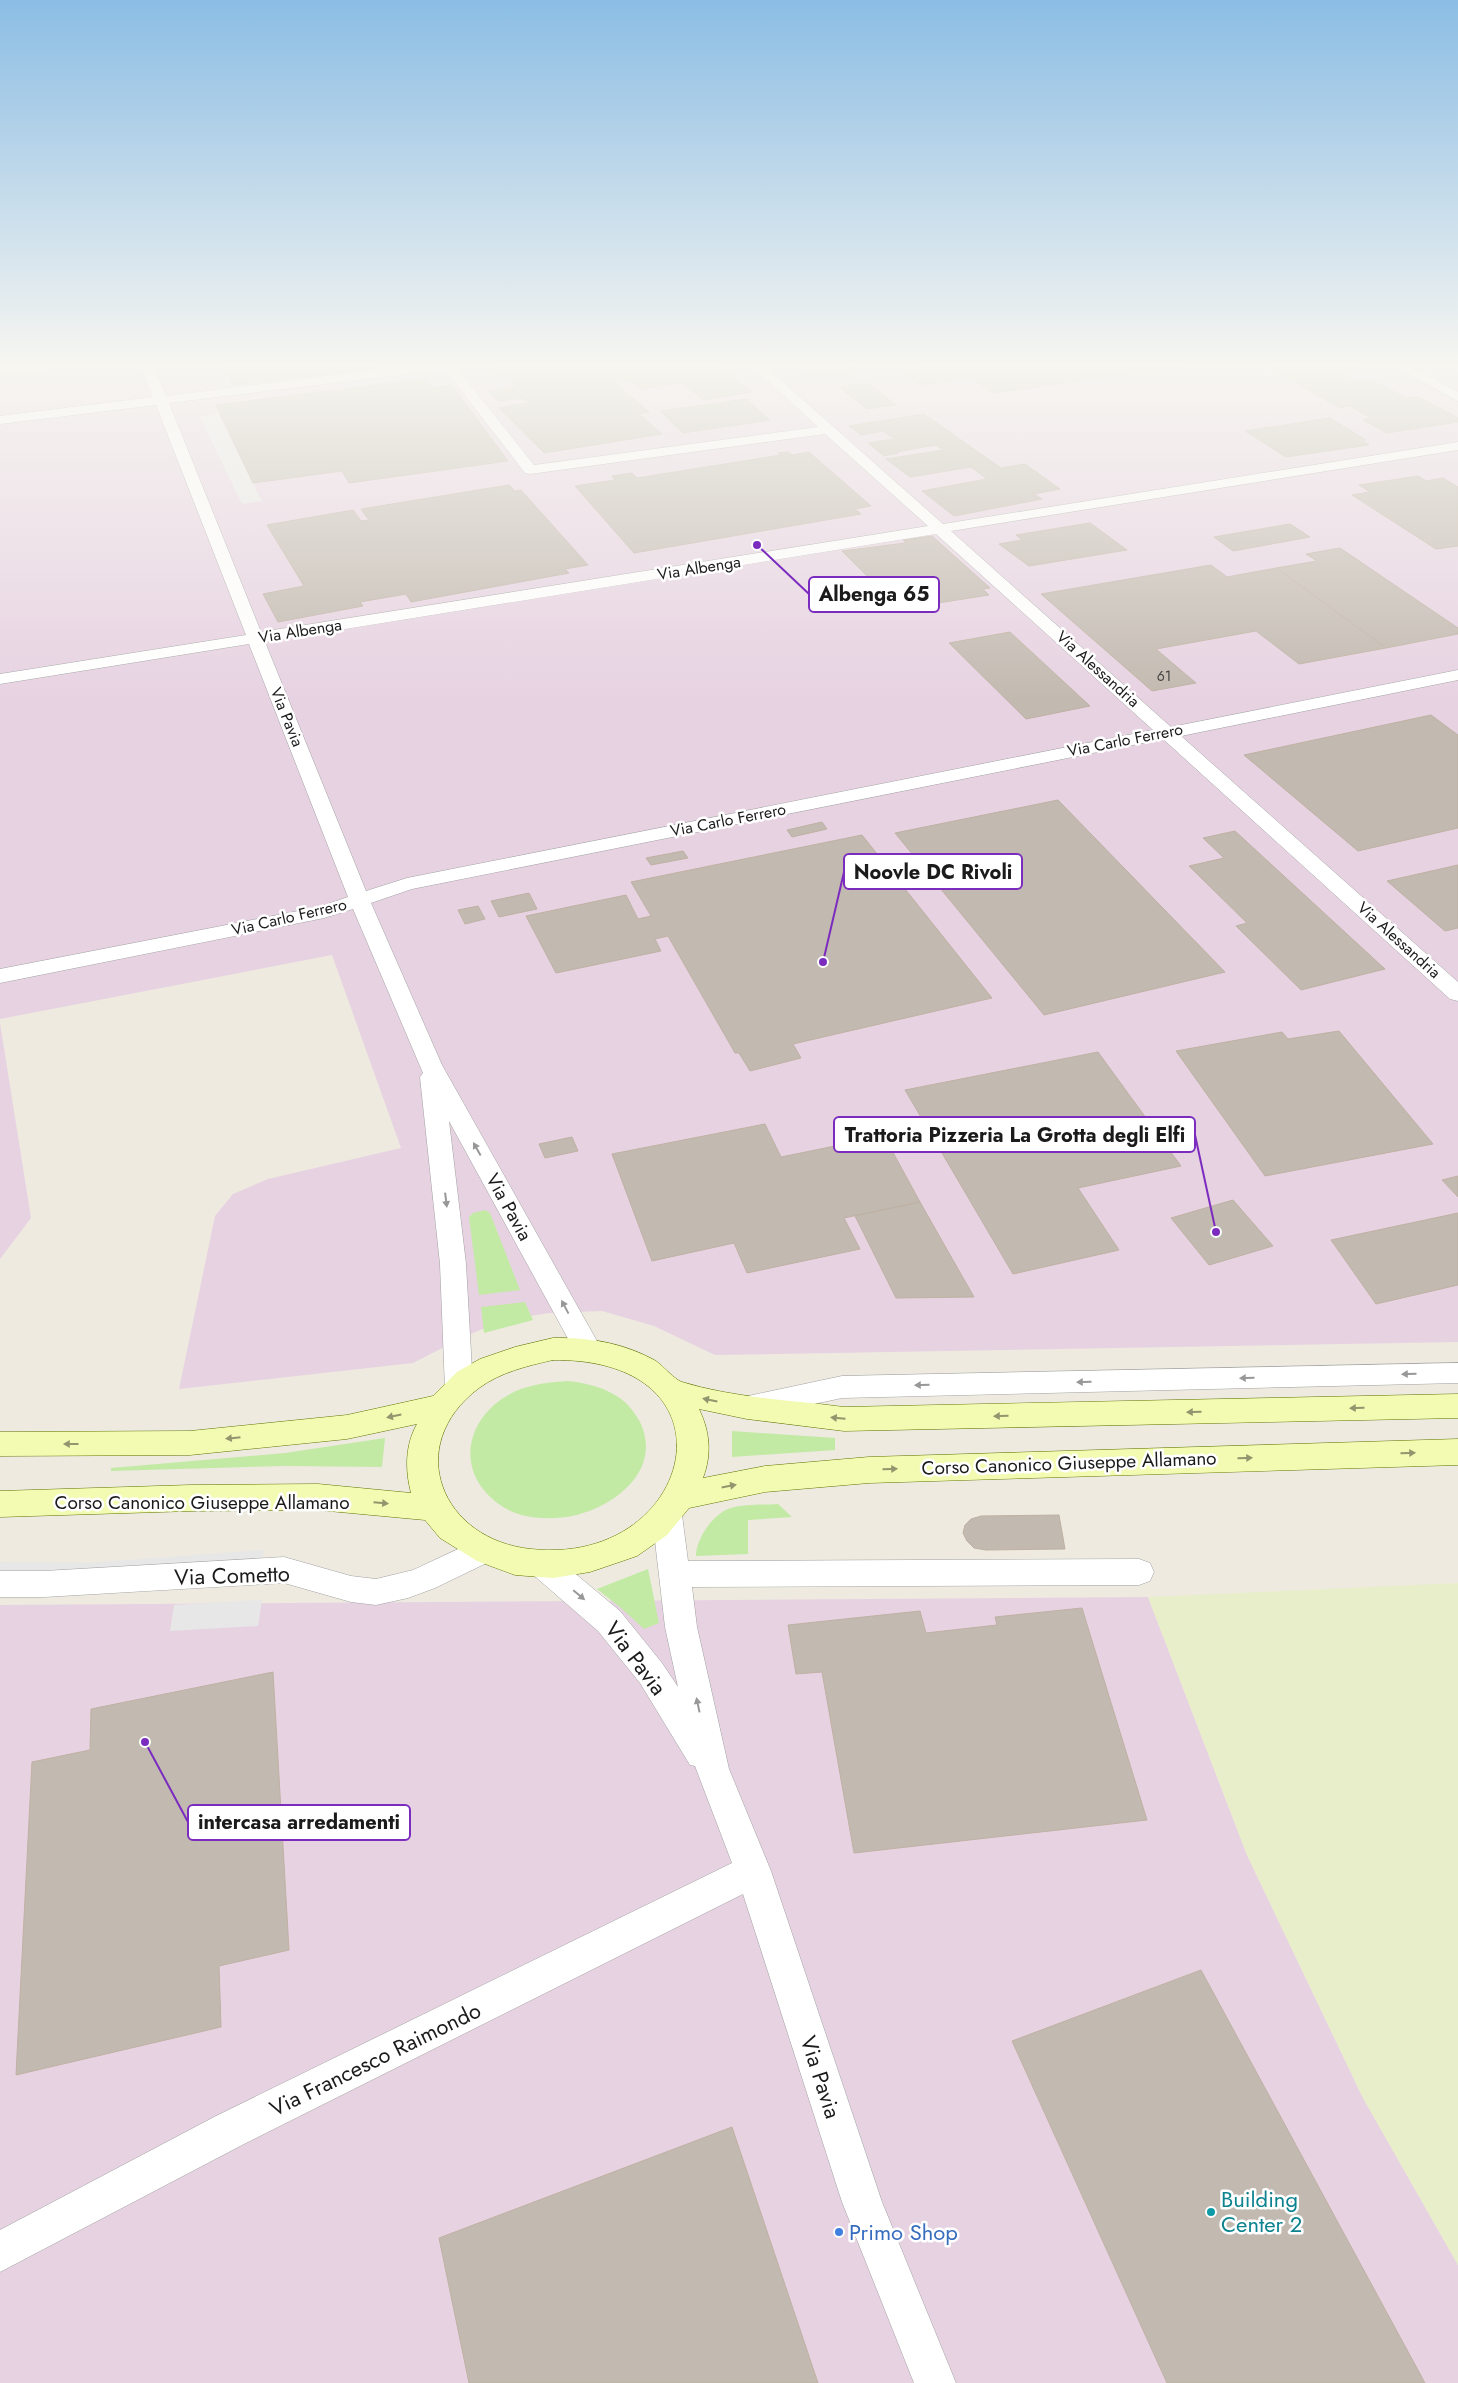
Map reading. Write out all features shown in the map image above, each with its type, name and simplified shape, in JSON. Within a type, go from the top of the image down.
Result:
[{"type":"main road","points":[[0,1444],[190,1443],[347,1426],[450,1397],[487,1369],[518,1356],[553,1349],[588,1350],[621,1358],[650,1372],[674,1392],[691,1424],[694,1460],[674,1505],[633,1542],[589,1559],[542,1564],[516,1561],[484,1550],[458,1535],[434,1508],[422,1474],[425,1439],[450,1397]]},
{"type":"main road","points":[[674,1392],[747,1407],[844,1419],[1458,1406]]},
{"type":"main road","name":"Corso Canonico Giuseppe Allamano","points":[[674,1505],[765,1479],[869,1470],[1458,1452]]},
{"type":"main road","name":"Corso Canonico Giuseppe Allamano","points":[[0,1504],[191,1498],[318,1498],[434,1508]]},
{"type":"street","name":"Via Pavia","points":[[192,478],[359,900],[430,1065],[588,1350]]},
{"type":"street","name":"Via Alessandria","points":[[885,478],[1458,994]]},
{"type":"street","name":"Via Albenga","points":[[0,679],[1258,478]]},
{"type":"street","name":"Via Carlo Ferrero","points":[[0,976],[324,912],[407,884],[1458,675]]},
{"type":"street","name":"Via Pavia","points":[[430,1065],[453,1264],[450,1397]]},
{"type":"street","points":[[747,1407],[842,1387],[1458,1373]]},
{"type":"street","name":"Via Pavia","points":[[674,1505],[674,1573],[681,1627],[712,1769],[752,1871],[862,2202],[935,2383]]},
{"type":"street","name":"Via Cometto","points":[[0,1584],[44,1584],[284,1570],[299,1572],[364,1591],[389,1590],[410,1584],[484,1550]]},
{"type":"street","name":"Via Pavia","points":[[542,1564],[609,1620],[651,1673],[712,1769]]},
{"type":"street","points":[[674,1573],[699,1575],[1139,1572]]},
{"type":"street","name":"Via Francesco Raimondo","points":[[0,2252],[230,2130],[752,1871]]},
{"type":"shaded area","points":[[0,478],[1458,478],[1458,1342],[715,1355],[654,1326],[602,1311],[549,1313],[504,1320],[466,1336],[413,1363],[179,1389],[215,1216],[233,1194],[268,1179],[401,1148],[332,955],[0,1019]]},
{"type":"shaded area","points":[[230,478],[250,478],[262,501],[242,504]]},
{"type":"shaded area","points":[[0,1023],[31,1218],[0,1259]]},
{"type":"shaded area","points":[[264,1550],[261,1562],[0,1576],[0,1562],[87,1563]]},
{"type":"shaded area","points":[[1148,1597],[1247,1855],[1363,2098],[1458,2265],[1458,2383],[0,2383],[0,1605]]},
{"type":"shaded area","points":[[262,1600],[258,1626],[170,1631],[174,1605]]},
{"type":"green space","points":[[485,1210],[490,1213],[520,1290],[479,1295],[469,1217],[473,1213]]},
{"type":"green space","points":[[525,1302],[533,1320],[484,1333],[481,1307]]},
{"type":"green space","points":[[568,1381],[604,1389],[619,1397],[632,1410],[640,1422],[646,1442],[644,1460],[637,1476],[624,1490],[609,1501],[573,1516],[555,1518],[533,1517],[506,1509],[485,1491],[475,1476],[471,1460],[471,1444],[476,1428],[499,1401],[516,1391],[542,1384]]},
{"type":"green space","points":[[732,1431],[835,1438],[835,1450],[732,1457]]},
{"type":"green space","points":[[385,1438],[382,1467],[284,1466],[111,1471],[111,1468],[285,1453]]},
{"type":"green space","points":[[778,1504],[792,1517],[748,1520],[748,1554],[696,1556],[702,1535],[712,1521],[724,1511],[742,1506]]},
{"type":"green space","points":[[648,1569],[659,1623],[644,1629],[597,1589]]},
{"type":"green space","points":[[1458,1583],[1458,2265],[1363,2098],[1247,1855],[1148,1597]]},
{"type":"building","points":[[251,478],[289,478],[253,483]]},
{"type":"building","points":[[346,478],[384,478],[349,483]]},
{"type":"building","points":[[614,478],[839,478],[871,506],[855,509],[861,514],[634,553],[575,486],[615,480]]},
{"type":"building","points":[[1045,478],[1060,489],[1034,494],[1042,499],[954,516],[922,491],[987,479]]},
{"type":"building","points":[[1404,478],[1422,478],[1426,481],[1443,478],[1458,487],[1458,546],[1436,549],[1352,495],[1370,492],[1359,485]]},
{"type":"building","points":[[509,485],[515,491],[521,490],[588,565],[565,569],[569,573],[411,602],[406,594],[360,602],[363,606],[278,622],[263,594],[304,586],[267,525],[353,510],[361,521],[369,520],[361,509]]},
{"type":"building","points":[[1090,523],[1127,550],[1029,566],[999,544],[1022,540],[1016,535]]},
{"type":"building","points":[[1290,524],[1310,537],[1233,551],[1214,537]]},
{"type":"building","points":[[932,536],[990,588],[983,589],[989,595],[900,609],[842,551],[906,543],[903,540]]},
{"type":"building","points":[[1340,548],[1458,628],[1458,634],[1386,648],[1276,568],[1317,561],[1306,554]]},
{"type":"building","points":[[1211,565],[1227,577],[1276,568],[1386,648],[1299,664],[1256,631],[1156,649],[1196,683],[1152,691],[1041,594]]},
{"type":"building","points":[[1010,632],[1090,706],[1026,719],[949,643]]},
{"type":"building","points":[[1431,715],[1458,735],[1458,828],[1358,851],[1244,755]]},
{"type":"building","points":[[1058,800],[1225,972],[1044,1015],[895,833]]},
{"type":"building","points":[[822,822],[827,829],[792,837],[787,830]]},
{"type":"building","points":[[1235,831],[1385,969],[1301,990],[1236,926],[1247,923],[1189,866],[1224,858],[1203,838]]},
{"type":"building","points":[[862,835],[992,998],[793,1044],[801,1058],[750,1071],[739,1053],[735,1053],[668,936],[655,939],[661,951],[556,973],[526,916],[626,895],[638,919],[651,916],[631,882]]},
{"type":"building","points":[[683,851],[688,858],[651,865],[646,858]]},
{"type":"building","points":[[1458,865],[1458,928],[1445,931],[1387,881]]},
{"type":"building","points":[[529,893],[537,909],[499,917],[491,901]]},
{"type":"building","points":[[478,906],[485,919],[465,924],[458,910]]},
{"type":"building","points":[[1339,1031],[1433,1144],[1265,1176],[1176,1051],[1282,1032],[1288,1039]]},
{"type":"building","points":[[1098,1052],[1181,1166],[1078,1188],[1119,1250],[1013,1274],[905,1090]]},
{"type":"building","points":[[765,1124],[781,1157],[884,1136],[920,1202],[844,1218],[860,1249],[747,1273],[734,1243],[652,1261],[612,1154]]},
{"type":"building","points":[[572,1137],[578,1151],[545,1158],[539,1144]]},
{"type":"building","points":[[1458,1176],[1458,1197],[1442,1180]]},
{"type":"building","points":[[1233,1200],[1273,1246],[1209,1265],[1171,1218]]},
{"type":"building","points":[[920,1202],[974,1297],[896,1298],[855,1216]]},
{"type":"building","points":[[1458,1213],[1458,1285],[1376,1304],[1331,1240]]},
{"type":"building","points":[[1059,1515],[1065,1549],[986,1550],[974,1548],[967,1541],[963,1533],[965,1525],[971,1519],[981,1516]]},
{"type":"building","points":[[1082,1608],[1147,1820],[854,1853],[822,1672],[796,1674],[788,1625],[920,1611],[926,1633],[997,1625],[995,1617]]},
{"type":"building","points":[[273,1672],[289,1950],[219,1966],[221,2027],[16,2075],[32,1762],[90,1750],[91,1709]]},
{"type":"building","name":"Building Center 2","points":[[1201,1970],[1425,2383],[1167,2383],[1012,2041]]},
{"type":"building","points":[[732,2127],[818,2383],[469,2383],[439,2238]]},
{"type":"place","name":"Albenga 65","points":[[757,545]]},
{"type":"place","name":"Noovle DC Rivoli","points":[[823,962]]},
{"type":"place","name":"Trattoria Pizzeria La Grotta degli Elfi","points":[[1216,1232]]},
{"type":"place","name":"intercasa arredamenti","points":[[145,1742]]},
{"type":"place","name":"Building Center 2","points":[[1211,2212]]},
{"type":"place","name":"Primo Shop","points":[[839,2232]]}]
